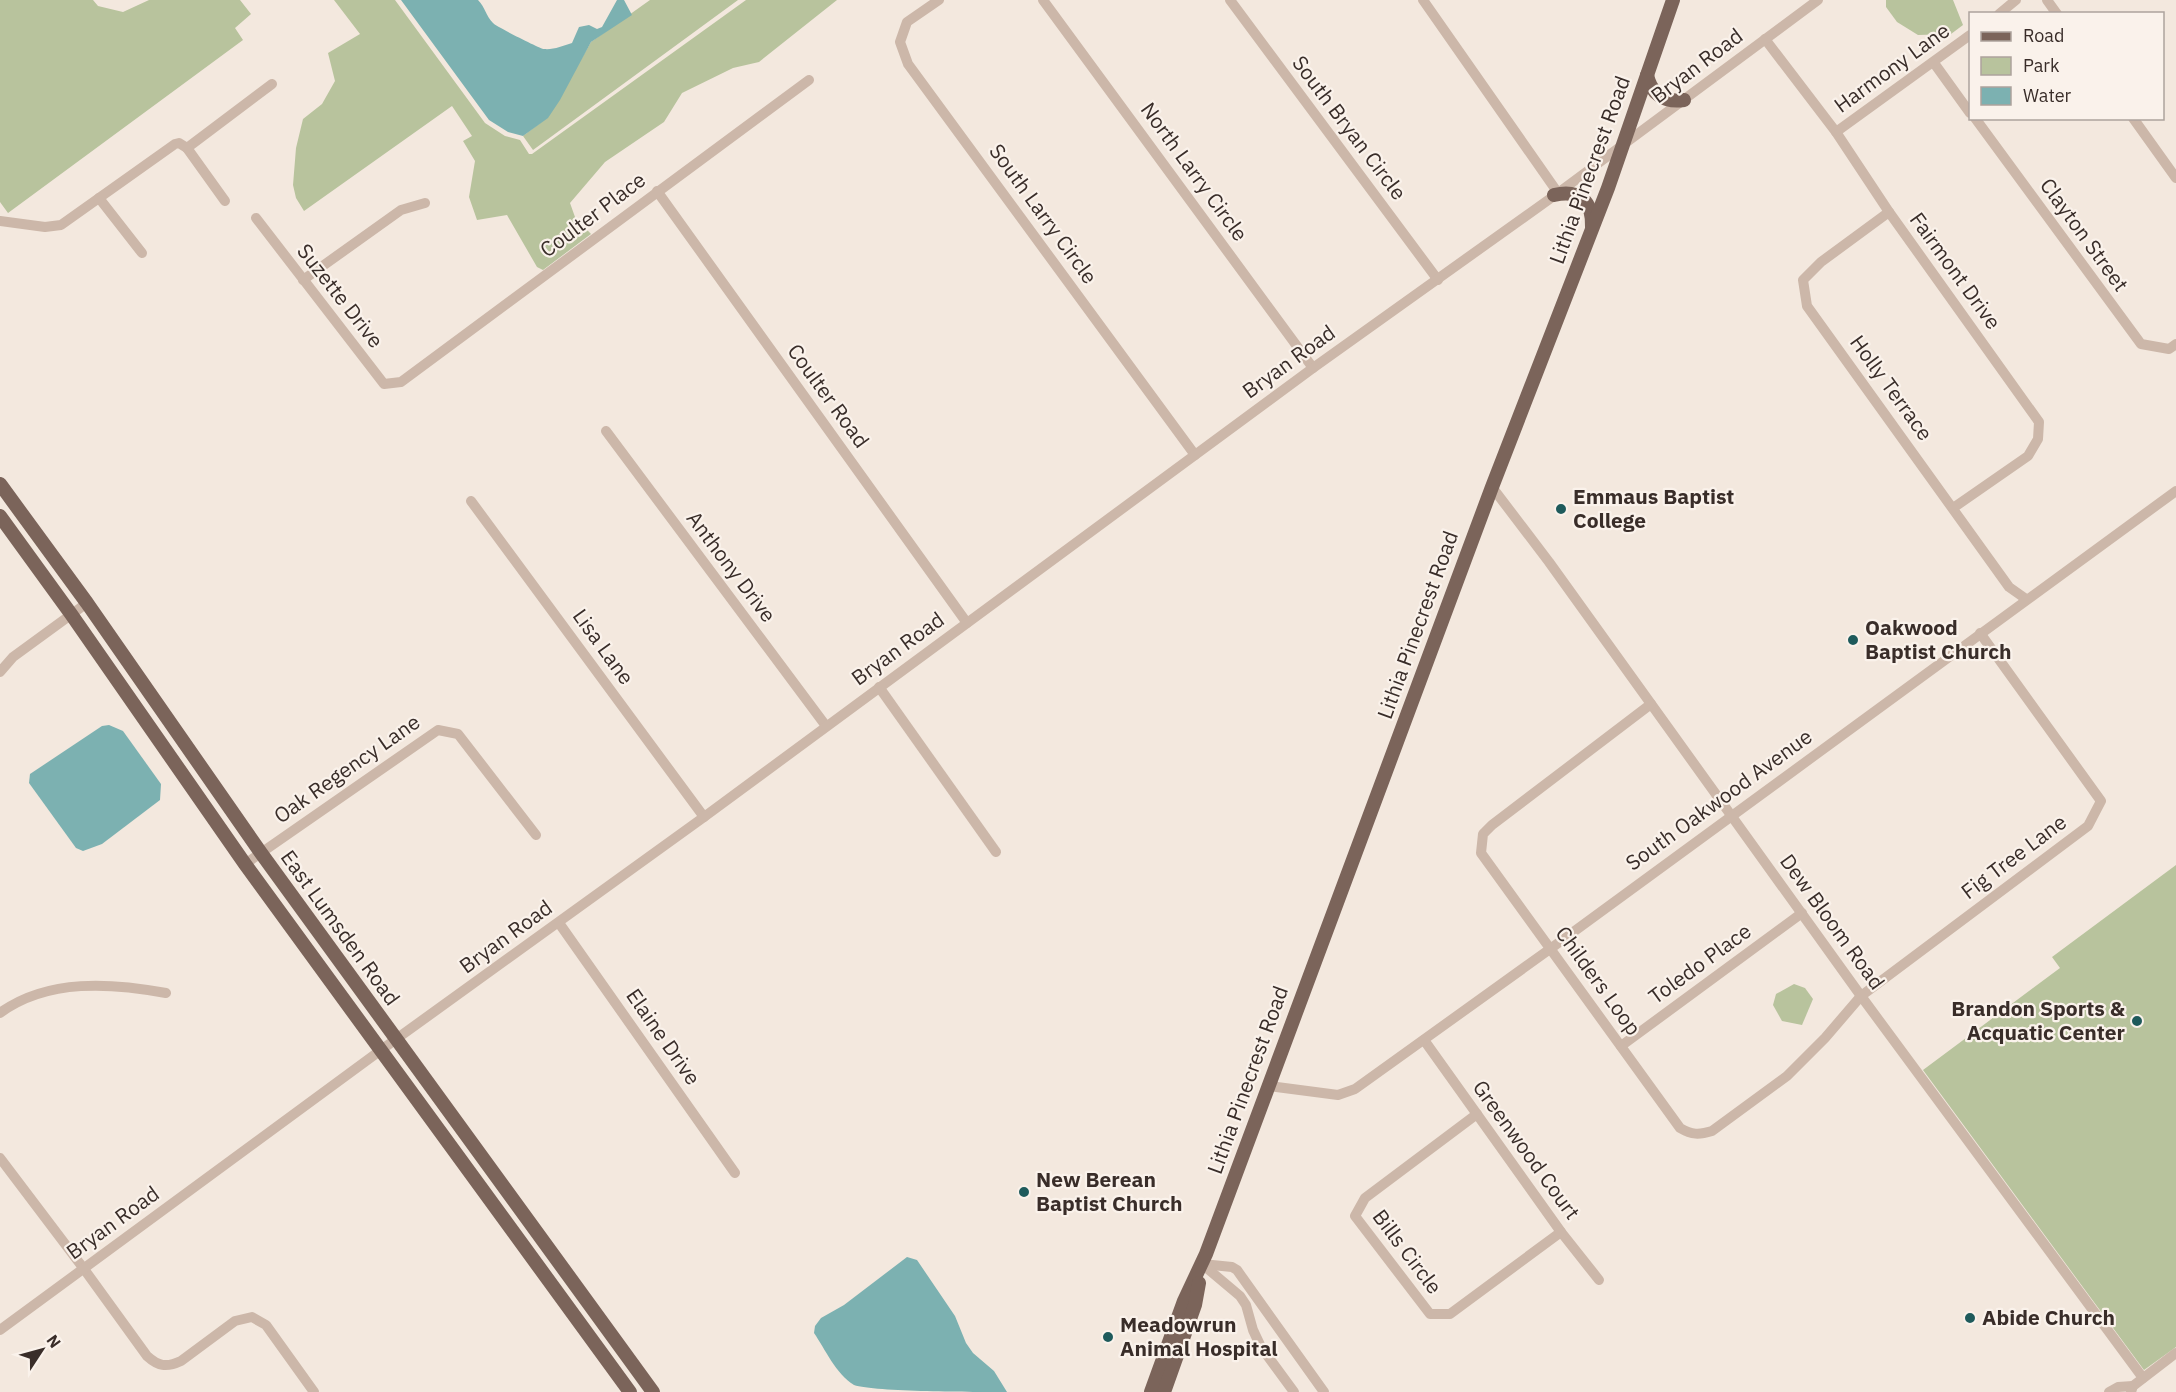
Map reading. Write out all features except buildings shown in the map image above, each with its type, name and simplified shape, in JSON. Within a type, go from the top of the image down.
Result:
[{"type":"main road","name":"Lithia Pinecrest Road","points":[[1157,1391],[1184,1301],[1202,1264],[1492,487],[1592,231],[1673,0]]},
{"type":"main road","points":[[1647,75],[1651,87],[1658,95],[1670,101],[1684,100]]},
{"type":"main road","points":[[1556,194],[1570,193],[1582,198],[1591,214],[1592,231]]},
{"type":"main road","name":"East Lumsden Road","points":[[0,484],[87,603],[395,1040],[652,1392]]},
{"type":"main road","name":"East Lumsden Road","points":[[0,516],[245,864],[630,1392]]},
{"type":"street","name":"South Larry Circle","points":[[939,0],[907,22],[900,42],[908,64],[1195,455]]},
{"type":"street","name":"North Larry Circle","points":[[1043,0],[1314,368]]},
{"type":"street","name":"South Bryan Circle","points":[[1230,0],[1438,280]]},
{"type":"street","points":[[1423,0],[1556,194]]},
{"type":"street","name":"Bryan Road","points":[[0,1330],[381,1050],[704,817],[1314,368],[1622,146],[1818,0]]},
{"type":"street","points":[[2001,12],[2016,0]]},
{"type":"street","name":"Harmony Lane","points":[[1836,132],[1969,37]]},
{"type":"street","name":"Fairmont Drive","points":[[1765,39],[1836,132],[1889,212],[2039,422],[2038,439],[2028,456],[1953,508]]},
{"type":"street","points":[[1934,63],[1969,110]]},
{"type":"street","name":"Coulter Place","points":[[401,382],[809,80]]},
{"type":"street","points":[[187,148],[272,84]]},
{"type":"street","name":"Clayton Street","points":[[1975,120],[2141,344],[2169,348],[2176,344]]},
{"type":"street","points":[[2134,120],[2176,178]]},
{"type":"street","points":[[0,222],[45,227],[61,225],[179,143],[187,148],[225,201]]},
{"type":"street","name":"Coulter Road","points":[[657,191],[967,623]]},
{"type":"street","points":[[99,198],[142,253]]},
{"type":"street","points":[[303,280],[401,210],[425,203]]},
{"type":"street","name":"Holly Terrace","points":[[1889,212],[1821,262],[1803,280],[1807,306],[2008,587],[2026,599]]},
{"type":"street","name":"Suzette Drive","points":[[256,218],[384,384],[401,382]]},
{"type":"street","name":"Anthony Drive","points":[[606,431],[826,726]]},
{"type":"street","name":"Dew Bloom Road","points":[[1492,487],[2143,1378]]},
{"type":"street","name":"South Oakwood Avenue","points":[[1269,1086],[1338,1095],[1355,1089],[1424,1041],[2176,490]]},
{"type":"street","name":"Lisa Lane","points":[[471,501],[704,817]]},
{"type":"street","points":[[0,672],[13,657],[87,603]]},
{"type":"street","name":"Fig Tree Lane","points":[[1862,996],[2088,826],[2101,801],[1980,633]]},
{"type":"street","points":[[879,687],[996,852]]},
{"type":"street","name":"Childers Loop","points":[[1651,704],[1491,825],[1483,834],[1481,854],[1680,1128],[1690,1134],[1712,1131],[1787,1076],[1862,996]]},
{"type":"street","name":"Oak Regency Lane","points":[[245,864],[438,730],[458,734],[536,835]]},
{"type":"street","name":"Toledo Place","points":[[1621,1047],[1802,913]]},
{"type":"street","name":"Elaine Drive","points":[[559,923],[735,1173]]},
{"type":"street","points":[[0,1013],[10,1006],[45,992],[73,986],[132,987],[166,993]]},
{"type":"street","name":"Greenwood Court","points":[[1424,1041],[1561,1232],[1599,1280]]},
{"type":"street","name":"Bills Circle","points":[[1477,1114],[1365,1198],[1355,1216],[1430,1314],[1450,1314],[1561,1232]]},
{"type":"street","points":[[0,1158],[147,1356],[160,1366],[181,1361],[235,1321],[252,1317],[266,1325],[314,1392]]},
{"type":"street","points":[[1202,1264],[1240,1296],[1261,1347],[1294,1392]]},
{"type":"street","points":[[1202,1264],[1232,1267],[1237,1270],[1324,1392]]},
{"type":"street","points":[[2109,1392],[2118,1388],[2132,1389],[2176,1353]]},
{"type":"green space","points":[[0,0],[93,0],[98,6],[123,12],[149,0],[240,0],[251,14],[235,28],[243,40],[8,213],[0,202]]},
{"type":"green space","points":[[334,0],[395,0],[485,123],[505,136],[520,140],[529,154],[532,154],[746,0],[837,0],[759,62],[733,68],[682,93],[664,122],[605,162],[570,203],[575,217],[591,234],[543,270],[537,267],[507,215],[477,220],[469,197],[475,161],[463,141],[472,136],[452,106],[304,211],[296,198],[293,185],[296,148],[303,119],[322,104],[335,81],[328,53],[360,34]]},
{"type":"green space","points":[[650,0],[738,0],[533,150],[523,136],[548,117],[591,42]]},
{"type":"green space","points":[[1886,0],[1953,0],[1963,25],[1951,34],[1918,35],[1897,22],[1886,7]]},
{"type":"green space","points":[[2176,865],[2176,1347],[2144,1370],[1923,1070],[2060,968],[2052,957]]},
{"type":"green space","points":[[1794,984],[1805,988],[1813,999],[1802,1025],[1782,1021],[1773,1005],[1776,994]]},
{"type":"water","points":[[401,0],[478,0],[496,25],[544,49],[572,43],[579,27],[589,25],[597,29],[602,27],[617,0],[624,0],[632,15],[591,42],[548,118],[523,136],[508,132],[489,120]]},
{"type":"water","points":[[109,725],[123,731],[161,784],[160,800],[102,844],[83,851],[76,848],[29,783],[30,774],[102,726]]},
{"type":"water","points":[[907,1257],[917,1260],[955,1316],[966,1343],[973,1353],[994,1371],[1007,1392],[927,1391],[865,1387],[854,1385],[836,1368],[814,1333],[815,1326],[821,1318],[844,1305]]},
{"type":"place","name":"Emmaus Baptist College","points":[[1561,509]]},
{"type":"place","name":"Oakwood Baptist Church","points":[[1853,640]]},
{"type":"place","name":"Brandon Sports & Acquatic Center","points":[[2137,1021]]},
{"type":"place","name":"New Berean Baptist Church","points":[[1024,1192]]},
{"type":"place","name":"Abide Church","points":[[1970,1318]]},
{"type":"place","name":"Meadowrun Animal Hospital","points":[[1108,1337]]}]
